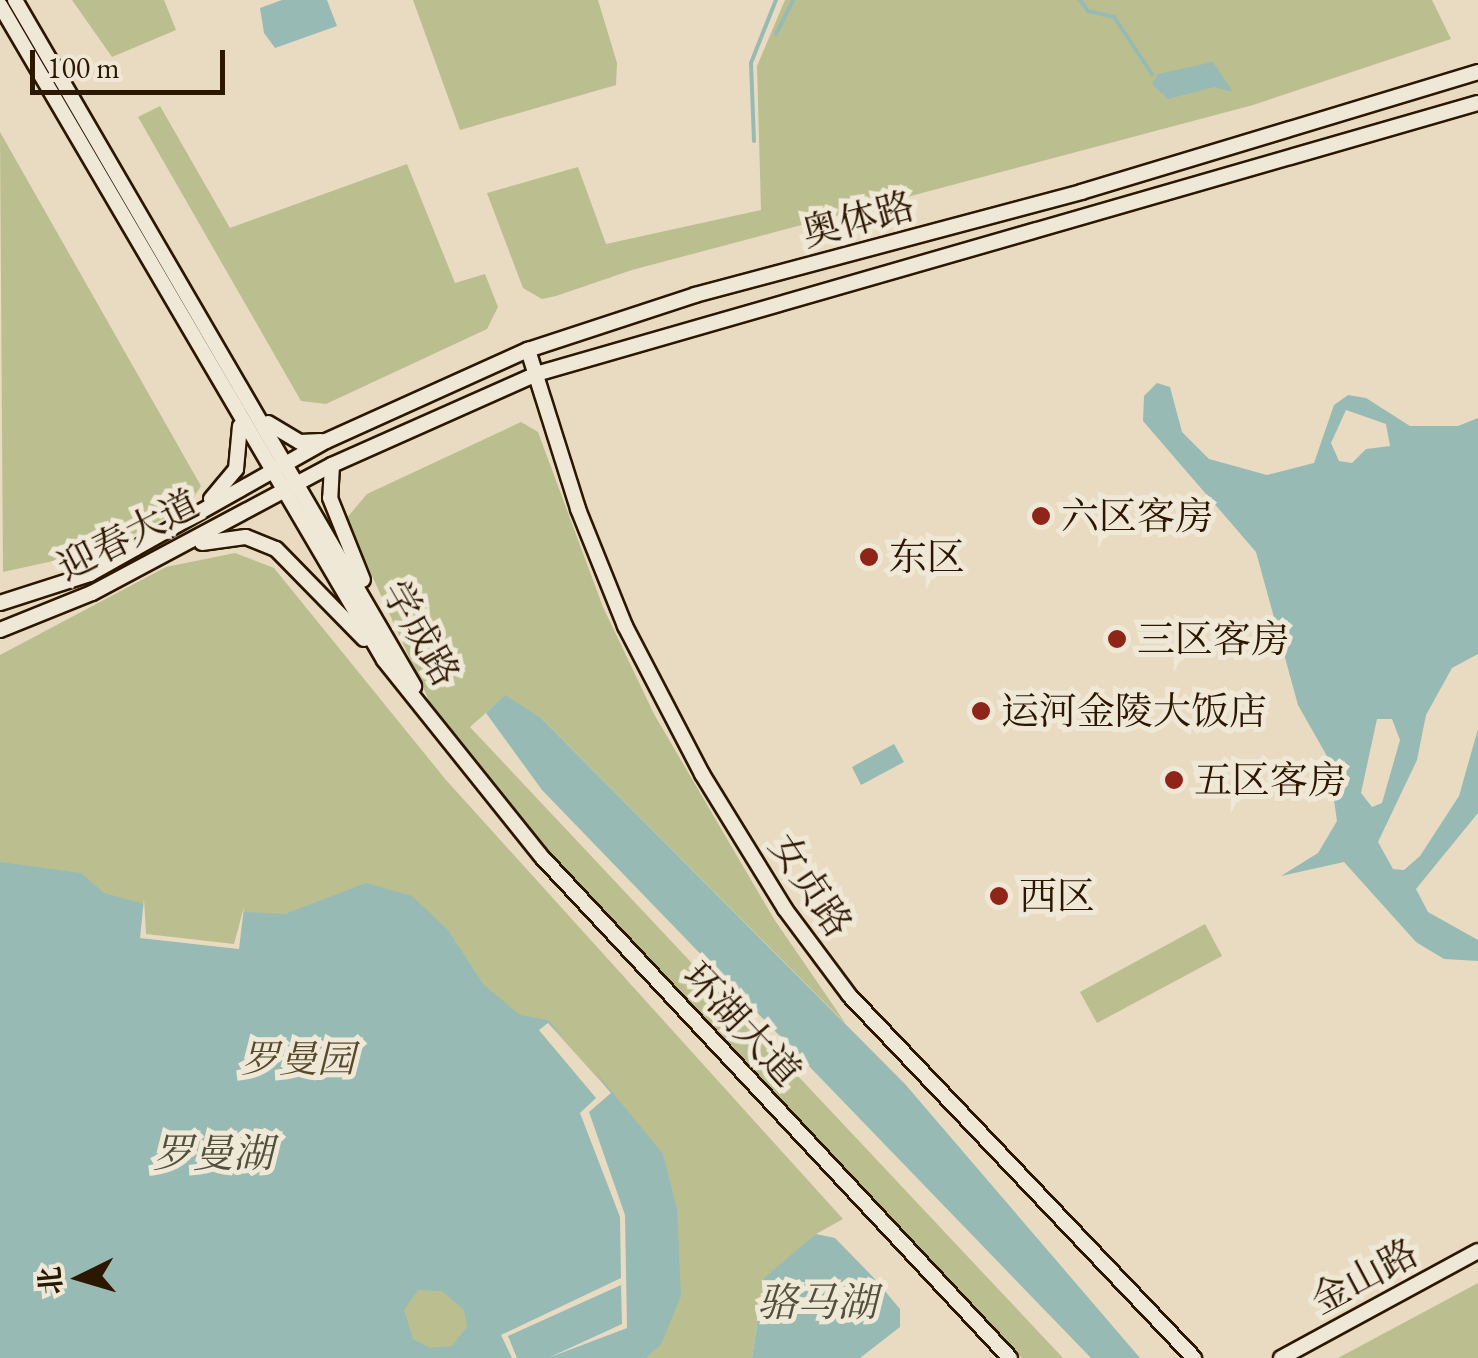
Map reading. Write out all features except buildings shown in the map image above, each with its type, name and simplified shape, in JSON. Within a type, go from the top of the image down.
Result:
[{"type":"main road","name":"学成路","points":[[15,0],[298,482],[391,659]]},
{"type":"main road","name":"学成路","points":[[0,5],[270,472],[436,725]]},
{"type":"main road","name":"奥体路","points":[[270,472],[326,440],[528,350],[696,295],[1067,196],[1478,72]]},
{"type":"main road","name":"奥体路","points":[[282,491],[332,464],[536,374],[661,334],[1078,224],[1478,103]]},
{"type":"main road","name":"女贞路","points":[[528,350],[578,509],[625,626],[702,774],[785,909],[859,1006],[1194,1358]]},
{"type":"main road","points":[[258,414],[300,442],[326,440]]},
{"type":"main road","points":[[157,540],[222,489],[236,469],[240,420]]},
{"type":"main road","points":[[332,464],[339,528],[391,659]]},
{"type":"main road","name":"迎春大道","points":[[0,603],[90,574],[157,540],[270,472]]},
{"type":"main road","name":"迎春大道","points":[[0,630],[164,556],[282,491]]},
{"type":"main road","points":[[164,556],[220,537],[246,537],[276,549],[391,659]]},
{"type":"main road","name":"环湖大道","points":[[436,725],[541,856],[1010,1358]]},
{"type":"main road","name":"金山路","points":[[1281,1358],[1478,1251]]},
{"type":"green space","points":[[72,0],[164,0],[176,30],[112,57]]},
{"type":"green space","points":[[413,0],[598,0],[617,63],[616,85],[460,130]]},
{"type":"green space","points":[[785,0],[1432,0],[1451,39],[1253,105],[632,270],[556,296],[542,299],[523,288],[487,193],[578,167],[606,244],[761,210],[757,66]]},
{"type":"green space","points":[[160,106],[230,228],[407,164],[455,283],[485,274],[498,307],[487,329],[326,404],[301,401],[138,117]]},
{"type":"green space","points":[[0,132],[201,486],[188,506],[103,550],[3,572]]},
{"type":"green space","points":[[521,422],[538,432],[603,607],[654,714],[774,919],[846,1024],[540,717],[505,696],[470,727],[1063,1358],[1022,1358],[545,848],[438,720],[346,519],[367,494]]},
{"type":"green space","name":"罗曼园","points":[[235,553],[274,568],[446,780],[843,1219],[816,1234],[757,1324],[752,1358],[0,1358],[0,655],[166,567]]},
{"type":"green space","points":[[1205,924],[1222,956],[1097,1023],[1080,992]]},
{"type":"green space","points":[[1478,1283],[1478,1358],[1338,1358]]},
{"type":"water","points":[[282,0],[327,0],[337,26],[275,48],[264,33],[260,8]]},
{"type":"water","points":[[1213,62],[1233,92],[1214,87],[1168,99],[1152,84],[1158,74]]},
{"type":"water","points":[[1157,383],[1170,387],[1182,432],[1209,459],[1267,475],[1314,463],[1334,405],[1348,395],[1366,398],[1410,426],[1458,426],[1478,418],[1478,654],[1452,668],[1426,715],[1417,760],[1378,842],[1393,869],[1404,870],[1420,856],[1459,796],[1478,729],[1478,813],[1416,889],[1428,912],[1478,940],[1478,961],[1444,959],[1416,942],[1344,862],[1281,876],[1318,853],[1337,821],[1328,758],[1298,705],[1256,552],[1143,421],[1144,396]],"holes":[[[1346,410],[1386,424],[1390,446],[1366,449],[1352,463],[1339,461],[1331,443]],[[1377,719],[1392,719],[1400,740],[1382,803],[1372,807],[1361,793]]]},
{"type":"water","points":[[505,695],[540,717],[905,1084],[1140,1358],[1091,1358],[542,790],[486,713]]},
{"type":"water","points":[[894,744],[904,762],[861,785],[852,767]]},
{"type":"water","name":"罗曼湖","points":[[0,862],[81,873],[104,893],[144,904],[141,938],[238,949],[243,912],[285,914],[366,883],[412,896],[448,930],[483,984],[520,1015],[548,1020],[566,1039],[548,1023],[539,1031],[600,1102],[610,1093],[596,1072],[663,1154],[677,1209],[681,1296],[661,1344],[646,1358],[0,1358]],"holes":[[[418,1290],[442,1291],[464,1310],[467,1327],[452,1346],[430,1348],[413,1339],[404,1310]]]},
{"type":"water","name":"骆马湖","points":[[816,1234],[835,1238],[873,1277],[900,1309],[900,1327],[860,1358],[752,1358],[764,1278]]},
{"type":"pier","points":[[144,899],[146,934],[234,944],[244,907],[239,949],[140,938]]},
{"type":"pier","points":[[548,1023],[611,1093],[589,1112],[625,1215],[627,1328],[548,1358],[622,1324],[621,1285],[508,1336],[517,1358],[512,1358],[501,1335],[621,1278],[620,1217],[580,1113],[596,1098],[539,1030]]},
{"type":"waterway","points":[[754,141],[751,63],[776,0]]},
{"type":"waterway","points":[[776,34],[793,0]]},
{"type":"waterway","points":[[1080,0],[1088,11],[1114,17],[1152,74]]},
{"type":"place","name":"六区客房","points":[[1041,516]]},
{"type":"place","name":"东区","points":[[869,557]]},
{"type":"place","name":"三区客房","points":[[1117,639]]},
{"type":"place","name":"运河金陵大饭店","points":[[981,711]]},
{"type":"place","name":"五区客房","points":[[1174,780]]},
{"type":"place","name":"西区","points":[[999,896]]}]
